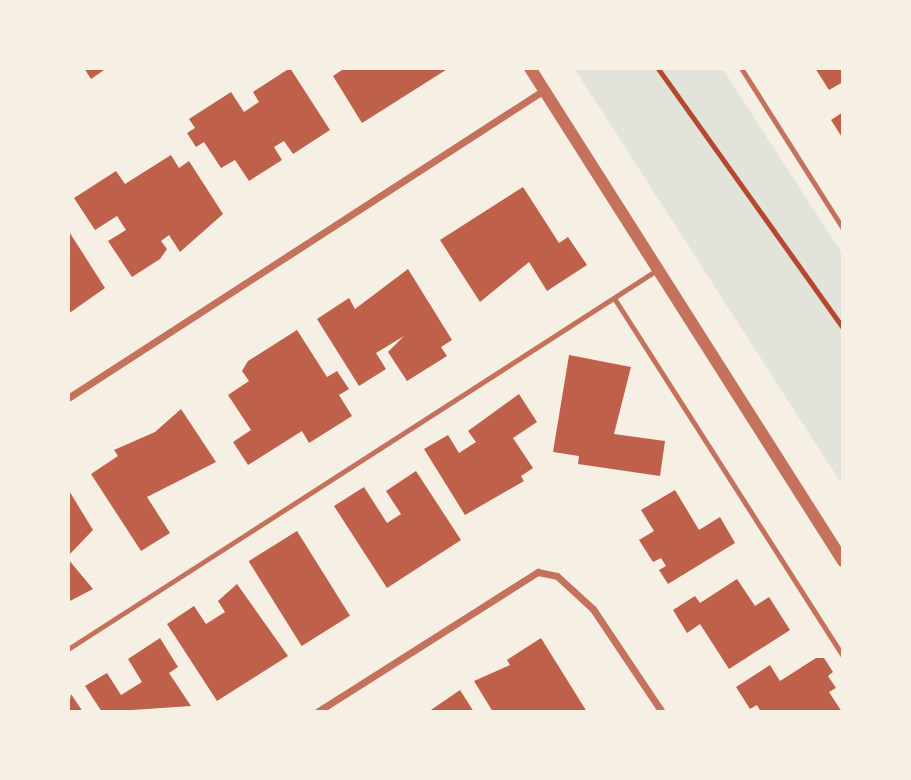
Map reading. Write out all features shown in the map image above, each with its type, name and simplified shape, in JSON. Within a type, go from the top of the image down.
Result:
[{"type":"street","points":[[530,68],[843,561]]},
{"type":"street","points":[[68,398],[544,90]]},
{"type":"street","points":[[317,712],[538,572],[557,576],[593,609],[662,712]]},
{"type":"lane","points":[[741,68],[843,229]]},
{"type":"lane","points":[[68,649],[658,270]]},
{"type":"lane","points":[[614,298],[843,656]]},
{"type":"path","points":[[658,68],[843,327]]},
{"type":"shaded area","points":[[574,68],[722,68],[843,255],[843,486]]},
{"type":"building","points":[[84,68],[107,68],[91,79]]},
{"type":"building","points":[[290,68],[330,130],[293,154],[284,141],[274,147],[282,160],[249,181],[235,160],[221,168],[204,142],[196,147],[187,133],[195,128],[189,119],[231,92],[244,112],[259,102],[253,92]]},
{"type":"building","points":[[345,68],[449,68],[362,123],[333,76]]},
{"type":"building","points":[[815,68],[843,68],[843,82],[829,90]]},
{"type":"building","points":[[843,112],[843,139],[831,120]]},
{"type":"building","points":[[171,155],[179,168],[189,161],[223,214],[180,252],[169,235],[161,241],[167,249],[160,259],[132,277],[108,241],[126,230],[117,216],[95,230],[74,198],[116,171],[125,184]]},
{"type":"building","points":[[523,187],[559,243],[568,237],[587,265],[547,291],[529,262],[480,302],[440,240]]},
{"type":"building","points":[[68,230],[105,288],[68,314]]},
{"type":"building","points":[[408,269],[452,340],[441,347],[447,356],[407,381],[388,352],[404,336],[376,353],[386,369],[359,386],[317,319],[349,298],[355,309]]},
{"type":"building","points":[[297,330],[327,377],[337,371],[349,389],[339,395],[352,416],[309,443],[302,431],[248,465],[233,442],[251,430],[228,395],[249,381],[242,371],[248,361]]},
{"type":"building","points":[[569,355],[631,367],[614,434],[665,441],[660,476],[578,464],[579,456],[553,452]]},
{"type":"building","points":[[519,394],[537,422],[513,438],[533,468],[521,476],[524,481],[465,515],[424,449],[448,435],[459,453],[476,442],[468,431]]},
{"type":"building","points":[[181,409],[216,462],[147,497],[170,533],[141,551],[91,474],[118,456],[114,450],[155,432]]},
{"type":"building","points":[[416,471],[461,540],[387,588],[334,506],[364,487],[387,523],[401,514],[386,491]]},
{"type":"building","points":[[68,489],[93,530],[68,556]]},
{"type":"building","points":[[675,490],[699,530],[720,517],[735,543],[668,584],[659,570],[666,566],[661,558],[653,562],[639,540],[654,531],[641,510]]},
{"type":"building","points":[[297,531],[350,616],[302,646],[249,561]]},
{"type":"building","points":[[68,559],[93,589],[68,602]]},
{"type":"building","points":[[737,579],[755,606],[769,597],[790,630],[729,669],[700,624],[687,633],[673,610],[695,596],[700,603]]},
{"type":"building","points":[[237,584],[288,656],[217,701],[167,624],[194,606],[206,624],[225,612],[218,601]]},
{"type":"building","points":[[160,638],[178,667],[169,673],[191,706],[102,712],[85,686],[107,673],[121,695],[142,682],[128,659]]},
{"type":"building","points":[[541,638],[587,712],[493,712],[474,681],[510,665],[507,660]]},
{"type":"building","points":[[816,658],[824,658],[833,672],[828,676],[836,688],[829,692],[842,712],[761,712],[757,705],[750,709],[736,687],[770,665],[780,681]]},
{"type":"building","points":[[460,690],[474,712],[428,712]]},
{"type":"building","points":[[71,694],[83,712],[68,712]]}]
